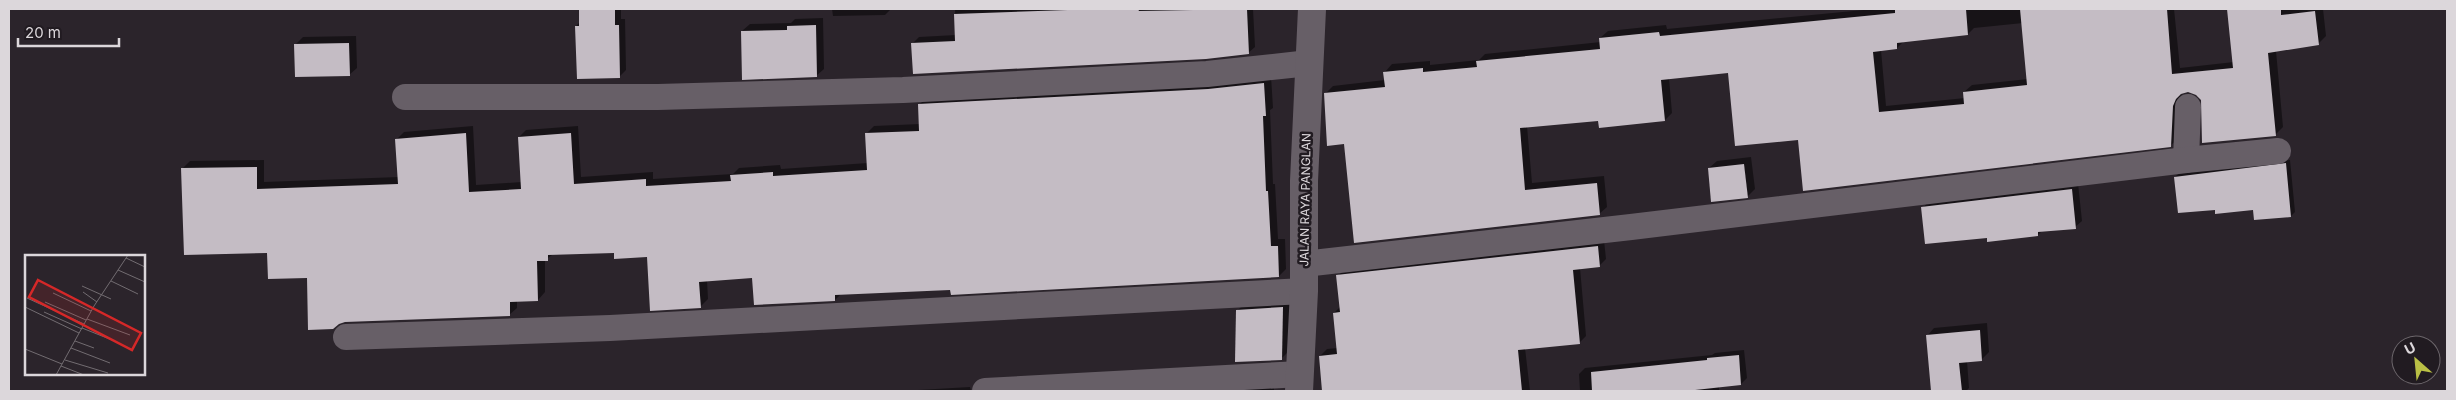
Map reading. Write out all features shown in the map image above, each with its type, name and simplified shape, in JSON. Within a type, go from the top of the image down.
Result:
[{"type":"street","name":"JALAN RAYA PANGLAN","points":[[1299,383],[1304,291],[1304,181],[1312,9]]},
{"type":"street","points":[[405,97],[658,97],[894,90],[1207,74],[1309,63]]},
{"type":"street","points":[[2186,160],[2188,107]]},
{"type":"street","points":[[1304,264],[2186,160],[2278,152]]},
{"type":"street","points":[[346,337],[610,328],[1304,291]]},
{"type":"street","points":[[985,391],[1299,383]]},
{"type":"building","points":[[579,9],[615,9],[615,25],[619,25],[620,78],[577,79],[575,26],[579,26]]},
{"type":"building","points":[[1138,9],[1139,11],[1247,9],[1249,54],[1206,59],[913,74],[911,43],[955,41],[954,14]]},
{"type":"building","points":[[1895,9],[1966,9],[1968,35],[1897,43],[1897,49],[1873,52],[1879,112],[1964,104],[1963,92],[2027,85],[2020,9],[2167,9],[2172,74],[2233,68],[2227,9],[2281,9],[2281,15],[2315,11],[2319,45],[2268,53],[2276,136],[2202,143],[2201,100],[2196,95],[2188,92],[2181,94],[2173,106],[2171,147],[1803,191],[1798,140],[1735,146],[1728,73],[1661,80],[1665,121],[1599,128],[1598,121],[1520,128],[1525,190],[1597,183],[1600,215],[1354,243],[1344,144],[1327,146],[1324,93],[1385,87],[1383,72],[1423,68],[1423,72],[1477,67],[1476,61],[1600,49],[1599,38],[1659,32],[1660,36],[1824,20],[1895,13]]},
{"type":"building","points":[[816,25],[817,77],[742,80],[741,31],[787,30],[787,26]]},
{"type":"building","points":[[349,43],[350,76],[295,77],[294,44]]},
{"type":"building","points":[[1264,83],[1266,116],[1263,116],[1266,191],[1268,191],[1271,246],[1278,246],[1279,277],[951,295],[950,290],[835,295],[835,301],[754,305],[752,278],[699,282],[701,308],[650,311],[647,257],[614,259],[614,253],[548,255],[548,261],[537,261],[538,301],[510,302],[510,316],[345,322],[333,329],[308,330],[307,278],[268,279],[267,253],[184,255],[181,168],[257,167],[257,189],[398,184],[395,139],[466,133],[469,192],[521,189],[518,137],[571,133],[574,184],[646,179],[646,186],[731,181],[730,175],[773,172],[773,176],[867,170],[865,133],[919,131],[918,104],[1208,89]]},
{"type":"building","points":[[2286,163],[2291,217],[2254,220],[2253,210],[2215,214],[2215,210],[2178,213],[2174,177]]},
{"type":"building","points":[[1744,164],[1748,198],[1711,202],[1708,168]]},
{"type":"building","points":[[2072,189],[2076,229],[2038,232],[2038,236],[1987,242],[1987,238],[1925,244],[1921,207]]},
{"type":"building","points":[[1598,246],[1600,267],[1573,270],[1580,344],[1518,350],[1522,391],[1322,391],[1319,356],[1337,354],[1333,313],[1340,312],[1336,275]]},
{"type":"building","points":[[1283,307],[1282,360],[1235,362],[1236,310]]},
{"type":"building","points":[[1980,330],[1982,361],[1959,363],[1962,391],[1931,391],[1926,335]]},
{"type":"building","points":[[1739,355],[1741,385],[1686,391],[1592,391],[1591,372]]}]
